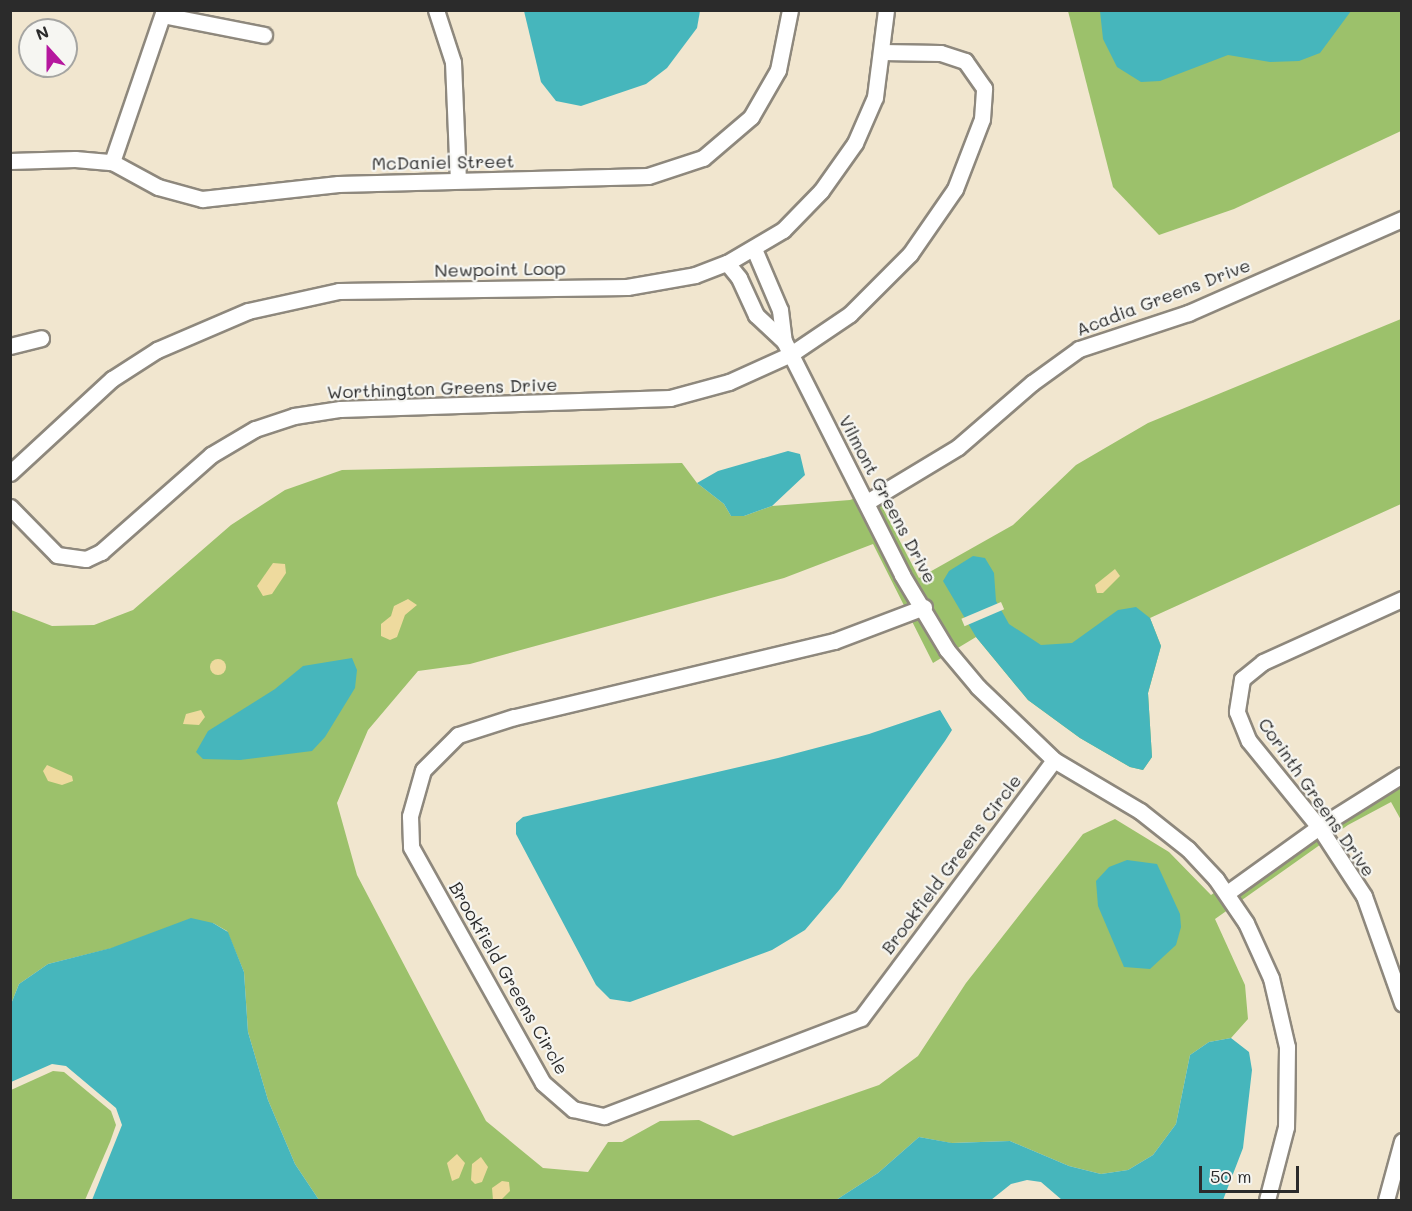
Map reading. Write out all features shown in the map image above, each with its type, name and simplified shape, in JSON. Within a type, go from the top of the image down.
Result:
[{"type":"street","points":[[436,10],[453,62],[458,180]]},
{"type":"street","name":"McDaniel Street","points":[[10,161],[75,159],[112,162],[158,187],[202,199],[338,184],[629,178],[668,172],[703,158],[735,135],[772,86],[783,55],[790,10]]},
{"type":"street","name":"Newpoint Loop","points":[[10,473],[112,379],[157,350],[248,311],[339,291],[627,287],[695,275],[727,263],[754,249],[783,230],[821,191],[855,142],[875,97],[886,10]]},
{"type":"street","points":[[112,162],[163,13],[264,35]]},
{"type":"street","name":"Worthington Greens Drive","points":[[10,507],[57,555],[86,559],[101,552],[211,455],[255,429],[294,416],[340,409],[670,398],[729,382],[858,308],[910,254],[955,189],[982,119],[984,88],[965,61],[940,53],[882,52]]},
{"type":"street","name":"Acadia Greens Drive","points":[[867,502],[958,447],[1032,383],[1079,349],[1188,313],[1401,219]]},
{"type":"street","points":[[754,249],[780,310],[787,347]]},
{"type":"street","points":[[727,263],[739,278],[756,315],[787,347]]},
{"type":"street","points":[[10,346],[41,338]]},
{"type":"street","name":"Vilmont Greens Drive","points":[[787,347],[902,575],[924,607],[947,650],[978,687],[1054,760],[1174,836],[1227,893],[1246,922],[1271,978],[1287,1047],[1286,1127],[1267,1200]]},
{"type":"street","name":"Corinth Greens Drive","points":[[1401,599],[1263,662],[1242,680],[1237,712],[1249,741],[1319,826],[1364,896],[1401,1003]]},
{"type":"street","name":"Brookfield Greens Circle","points":[[924,607],[834,641],[514,717],[458,735],[423,770],[410,816],[411,847],[543,1083],[573,1109],[604,1116],[861,1018],[1054,760]]},
{"type":"street","points":[[1227,893],[1319,826],[1401,775]]},
{"type":"street","points":[[1386,1200],[1401,1141]]},
{"type":"green space","points":[[1068,11],[1401,11],[1401,131],[1234,209],[1159,235],[1113,187]]},
{"type":"green space","points":[[1401,319],[1401,504],[1150,618],[1161,646],[1148,693],[1152,757],[1143,770],[1130,767],[1080,738],[1028,700],[976,637],[933,663],[873,544],[784,578],[470,664],[418,671],[368,730],[337,803],[357,875],[486,1121],[543,1168],[588,1172],[608,1142],[622,1142],[660,1121],[699,1120],[733,1136],[879,1085],[918,1056],[966,983],[1083,834],[1115,819],[1169,852],[1211,895],[1393,770],[1401,785],[1401,820],[1391,802],[1348,825],[1215,919],[1245,985],[1248,1019],[1231,1038],[1209,1042],[1190,1055],[1176,1124],[1153,1155],[1128,1170],[1101,1174],[1069,1166],[1010,1141],[951,1143],[919,1137],[878,1173],[836,1200],[319,1200],[295,1164],[268,1100],[248,1032],[244,972],[227,931],[213,923],[48,964],[19,984],[11,1004],[11,610],[52,626],[94,625],[133,610],[231,525],[285,490],[342,470],[682,463],[697,483],[724,504],[731,516],[744,516],[772,506],[850,500],[874,491],[919,578],[1013,525],[1076,465],[1148,423]]},
{"type":"green space","points":[[53,1071],[64,1072],[111,1111],[116,1125],[85,1200],[11,1200],[11,1090]]},
{"type":"sand","points":[[273,563],[285,564],[286,573],[272,594],[263,596],[257,586]]},
{"type":"sand","points":[[1115,569],[1120,576],[1103,593],[1097,593],[1095,585]]},
{"type":"sand","points":[[408,599],[417,605],[405,615],[397,637],[390,640],[381,636],[381,624],[391,616],[394,606]]},
{"type":"sand","points":[[218,659],[226,667],[218,675],[210,667]]},
{"type":"sand","points":[[201,710],[205,717],[199,725],[183,724],[186,714]]},
{"type":"sand","points":[[47,765],[72,776],[73,781],[62,785],[48,781],[43,771]]},
{"type":"sand","points":[[457,1154],[465,1163],[459,1178],[452,1181],[447,1163]]},
{"type":"sand","points":[[481,1157],[488,1167],[482,1182],[475,1184],[471,1180],[472,1164]]},
{"type":"sand","points":[[502,1181],[509,1182],[510,1191],[501,1200],[493,1200],[492,1188]]},
{"type":"water","points":[[524,10],[700,11],[697,28],[667,68],[646,84],[581,106],[556,101],[541,82]]},
{"type":"water","points":[[1100,10],[1351,11],[1320,53],[1299,61],[1270,62],[1228,55],[1160,81],[1141,82],[1117,67],[1103,39]]},
{"type":"water","points":[[788,451],[800,454],[805,475],[772,506],[744,516],[731,516],[724,504],[697,483],[718,471]]},
{"type":"water","points":[[973,556],[985,558],[994,573],[996,601],[1009,624],[1041,645],[1072,643],[1118,610],[1136,607],[1150,618],[1161,646],[1148,693],[1152,757],[1143,770],[1130,767],[1080,738],[1028,700],[976,637],[943,581],[949,571]]},
{"type":"water","points":[[352,658],[357,670],[355,688],[325,737],[312,751],[240,760],[203,759],[196,752],[208,731],[275,689],[303,666]]},
{"type":"water","points":[[940,710],[952,730],[840,889],[805,930],[772,950],[630,1002],[610,999],[596,985],[516,834],[516,823],[523,817],[778,758],[869,734]]},
{"type":"water","points":[[1127,860],[1157,864],[1180,914],[1181,927],[1176,945],[1150,969],[1124,967],[1098,906],[1096,881],[1109,867]]},
{"type":"water","points":[[191,918],[213,923],[228,932],[244,972],[248,1032],[268,1100],[295,1164],[319,1200],[92,1200],[122,1125],[116,1108],[66,1066],[52,1064],[11,1082],[11,1004],[19,984],[48,964],[111,948]]},
{"type":"water","points":[[1231,1038],[1249,1052],[1252,1070],[1243,1148],[1223,1200],[1062,1200],[1041,1182],[1027,1180],[1011,1184],[991,1200],[836,1200],[878,1173],[919,1137],[952,1143],[1010,1141],[1069,1166],[1101,1174],[1128,1170],[1153,1155],[1176,1124],[1190,1055],[1209,1042]]},
{"type":"pier","points":[[1001,602],[1004,609],[965,626],[961,619]]}]
